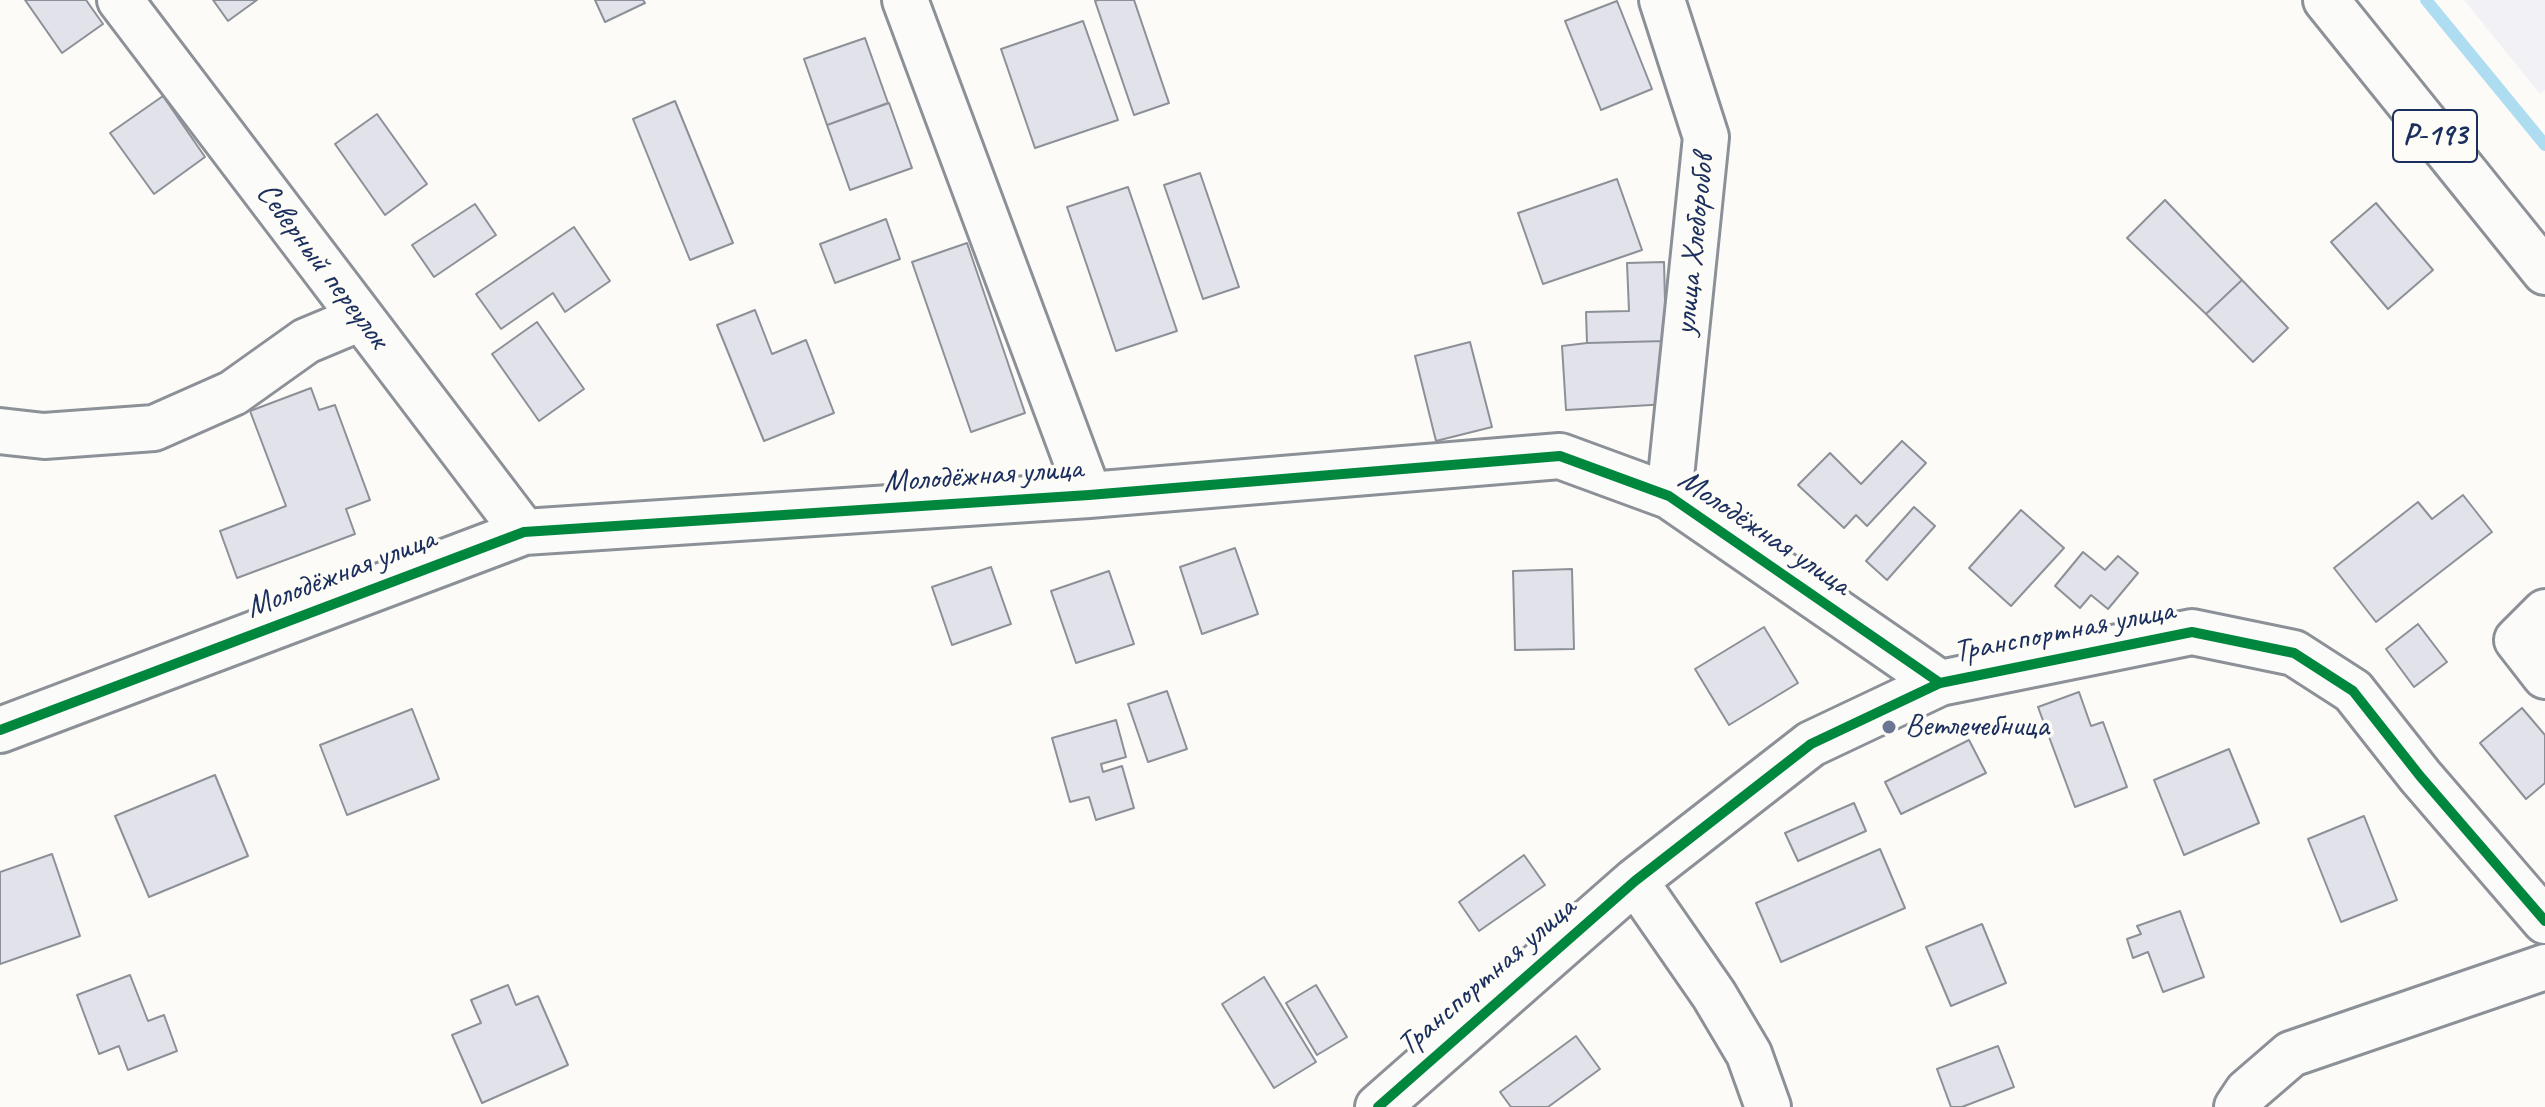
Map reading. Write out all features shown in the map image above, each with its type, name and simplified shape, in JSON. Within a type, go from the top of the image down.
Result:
[{"type":"main road","name":"Северный переулок","points":[[120,0],[524,532]]},
{"type":"main road","name":"Молодёжная улица","points":[[905,0],[1089,495]]},
{"type":"main road","name":"улица Хлеборобов","points":[[1662,0],[1706,137],[1669,496]]},
{"type":"main road","name":"Р-193","points":[[2326,0],[2545,272]]},
{"type":"main road","points":[[0,431],[44,436],[154,428],[233,393],[306,341],[361,318]]},
{"type":"main road","name":"Молодёжная улица","points":[[0,730],[524,532],[1089,495],[1560,456],[1669,496],[1940,683]]},
{"type":"main road","points":[[2545,612],[2517,640],[2545,676]]},
{"type":"main road","name":"Транспортная улица","points":[[1378,1107],[1635,881],[1811,744],[1940,683],[2192,632],[2294,653],[2353,691],[2420,776],[2545,921]]},
{"type":"main road","points":[[1635,881],[1735,1030],[1749,1054],[1768,1107]]},
{"type":"main road","points":[[2237,1107],[2247,1092],[2291,1054],[2545,967]]},
{"type":"shaded area","points":[[2464,0],[2545,0],[2545,90],[2540,94]]},
{"type":"building","points":[[25,0],[86,0],[103,24],[62,53]]},
{"type":"building","points":[[213,0],[257,0],[228,21]]},
{"type":"building","points":[[595,0],[643,0],[645,3],[605,22]]},
{"type":"building","points":[[1134,0],[1169,103],[1134,115],[1095,1]]},
{"type":"building","points":[[1617,1],[1652,89],[1601,110],[1565,21]]},
{"type":"building","points":[[1083,21],[1118,120],[1035,148],[1001,49]]},
{"type":"building","points":[[865,38],[888,103],[827,125],[804,59]]},
{"type":"building","points":[[163,96],[205,157],[154,194],[110,133]]},
{"type":"building","points":[[675,101],[733,243],[690,260],[633,119]]},
{"type":"building","points":[[889,103],[912,168],[850,190],[827,125]]},
{"type":"building","points":[[377,114],[427,184],[385,215],[335,144]]},
{"type":"building","points":[[1200,173],[1239,287],[1203,299],[1164,185]]},
{"type":"building","points":[[1617,179],[1642,250],[1543,284],[1518,213]]},
{"type":"building","points":[[1128,187],[1177,331],[1116,351],[1067,207]]},
{"type":"building","points":[[2165,200],[2242,280],[2206,314],[2127,238]]},
{"type":"building","points":[[2376,203],[2433,270],[2388,309],[2331,242]]},
{"type":"building","points":[[475,204],[496,235],[434,277],[412,245]]},
{"type":"building","points":[[886,219],[900,259],[835,283],[820,244]]},
{"type":"building","points":[[574,227],[610,281],[565,312],[553,293],[501,329],[476,294]]},
{"type":"building","points":[[967,243],[1025,413],[971,432],[912,262]]},
{"type":"building","points":[[1664,262],[1666,341],[1587,343],[1586,312],[1629,311],[1627,263]]},
{"type":"building","points":[[2242,280],[2288,328],[2253,362],[2206,314]]},
{"type":"building","points":[[755,310],[772,354],[806,340],[834,413],[764,441],[717,325]]},
{"type":"building","points":[[537,322],[584,389],[539,421],[492,354]]},
{"type":"building","points":[[1666,341],[1668,404],[1566,410],[1562,346]]},
{"type":"building","points":[[1470,342],[1492,427],[1436,441],[1415,356]]},
{"type":"building","points":[[311,388],[319,410],[335,405],[370,500],[346,509],[355,534],[237,578],[220,531],[286,506],[250,411]]},
{"type":"building","points":[[1902,441],[1926,463],[1867,526],[1856,515],[1844,528],[1798,485],[1830,453],[1861,484]]},
{"type":"building","points":[[2463,495],[2492,532],[2376,622],[2334,568],[2418,502],[2432,519]]},
{"type":"building","points":[[1914,507],[1935,526],[1887,580],[1866,561]]},
{"type":"building","points":[[2021,510],[2064,548],[2011,606],[1969,568]]},
{"type":"building","points":[[1235,548],[1258,614],[1202,634],[1180,567]]},
{"type":"building","points":[[2083,552],[2105,570],[2118,556],[2138,573],[2108,609],[2091,595],[2080,608],[2055,586]]},
{"type":"building","points":[[991,567],[1011,624],[952,645],[932,587]]},
{"type":"building","points":[[1572,569],[1574,649],[1515,650],[1513,571]]},
{"type":"building","points":[[1109,571],[1134,644],[1076,663],[1051,591]]},
{"type":"building","points":[[2418,624],[2447,662],[2414,687],[2386,649]]},
{"type":"building","points":[[1764,627],[1798,683],[1729,725],[1695,669]]},
{"type":"building","points":[[1167,691],[1187,749],[1148,762],[1128,704]]},
{"type":"building","points":[[2079,692],[2091,726],[2103,722],[2127,787],[2075,807],[2038,707]]},
{"type":"building","points":[[2522,708],[2545,735],[2545,783],[2526,799],[2480,743]]},
{"type":"building","points":[[412,709],[439,779],[347,815],[320,745]]},
{"type":"building","points":[[1116,720],[1126,757],[1101,764],[1103,772],[1122,766],[1134,808],[1096,820],[1089,797],[1070,802],[1052,738]]},
{"type":"building","points":[[1969,740],[1986,773],[1901,814],[1885,782]]},
{"type":"building","points":[[2229,749],[2259,823],[2184,855],[2154,780]]},
{"type":"building","points":[[215,775],[248,856],[149,897],[115,816]]},
{"type":"building","points":[[1854,803],[1866,831],[1798,861],[1785,833]]},
{"type":"building","points":[[2364,816],[2397,900],[2341,922],[2308,839]]},
{"type":"building","points":[[1880,849],[1905,908],[1781,962],[1756,903]]},
{"type":"building","points":[[52,854],[80,936],[0,964],[0,872]]},
{"type":"building","points":[[1524,855],[1545,885],[1479,931],[1459,902]]},
{"type":"building","points":[[2180,911],[2204,977],[2163,992],[2148,952],[2133,958],[2127,939],[2141,934],[2137,926]]},
{"type":"building","points":[[1982,924],[2006,983],[1951,1006],[1926,947]]},
{"type":"building","points":[[130,975],[148,1021],[164,1015],[177,1051],[128,1070],[119,1046],[99,1054],[77,995]]},
{"type":"building","points":[[1264,977],[1316,1062],[1274,1088],[1222,1004]]},
{"type":"building","points":[[508,985],[516,1005],[538,996],[568,1065],[482,1103],[452,1035],[481,1023],[471,1000]]},
{"type":"building","points":[[1316,985],[1347,1037],[1317,1055],[1286,1003]]},
{"type":"building","points":[[1576,1036],[1600,1069],[1548,1107],[1511,1107],[1500,1092]]},
{"type":"building","points":[[1998,1046],[2014,1087],[1962,1107],[1951,1107],[1937,1069]]},
{"type":"waterway","points":[[2426,0],[2545,145]]},
{"type":"cycle path","points":[[0,730],[524,532],[1089,495],[1560,456],[1669,496],[1940,683]]},
{"type":"cycle path","points":[[1378,1107],[1635,881],[1811,744],[1940,683],[2192,632],[2294,653],[2353,691],[2420,776],[2545,921]]},
{"type":"place","name":"Ветлечебница","points":[[1889,727]]}]
